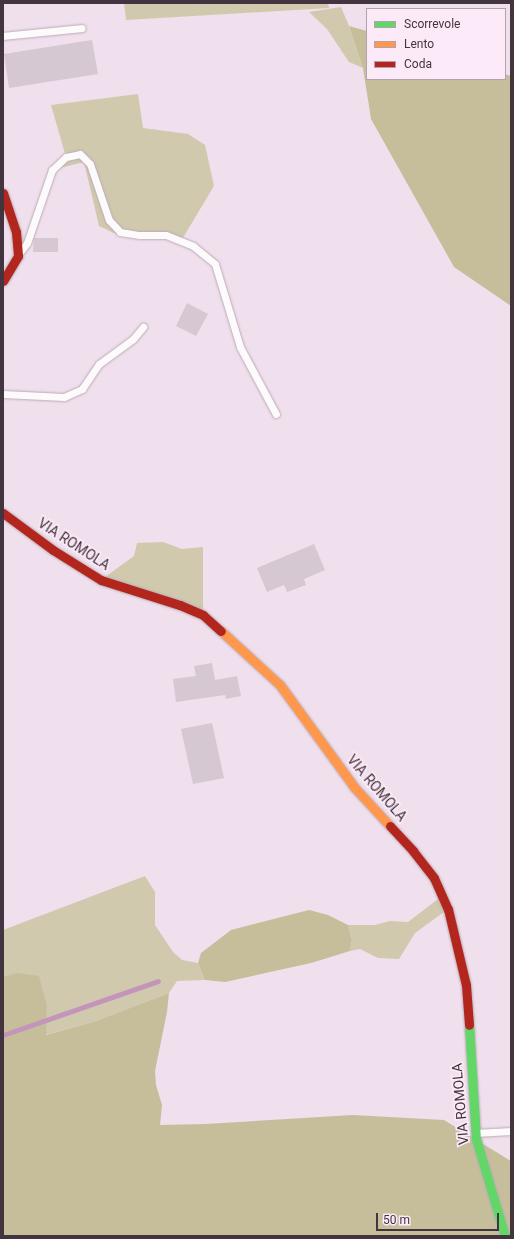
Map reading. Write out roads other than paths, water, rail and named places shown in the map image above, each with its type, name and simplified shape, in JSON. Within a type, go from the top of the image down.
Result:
[{"type":"street","points":[[3,193],[16,232],[18,256],[3,281]]},
{"type":"street","name":"VIA ROMOLA","points":[[3,512],[53,550],[101,580],[180,605],[203,615],[280,685],[354,787],[413,851],[434,878],[448,909],[466,985],[475,1132],[479,1152],[505,1236]]},
{"type":"lane","points":[[3,36],[82,28]]},
{"type":"lane","points":[[18,256],[27,243],[52,170],[66,157],[80,154],[90,164],[109,220],[120,232],[140,235],[166,235],[193,246],[215,264],[240,347],[276,414]]},
{"type":"lane","points":[[3,394],[64,397],[82,389],[99,364],[133,339],[143,327]]},
{"type":"lane","points":[[475,1132],[511,1131]]},
{"type":"waterway","points":[[3,1035],[158,981]]}]
